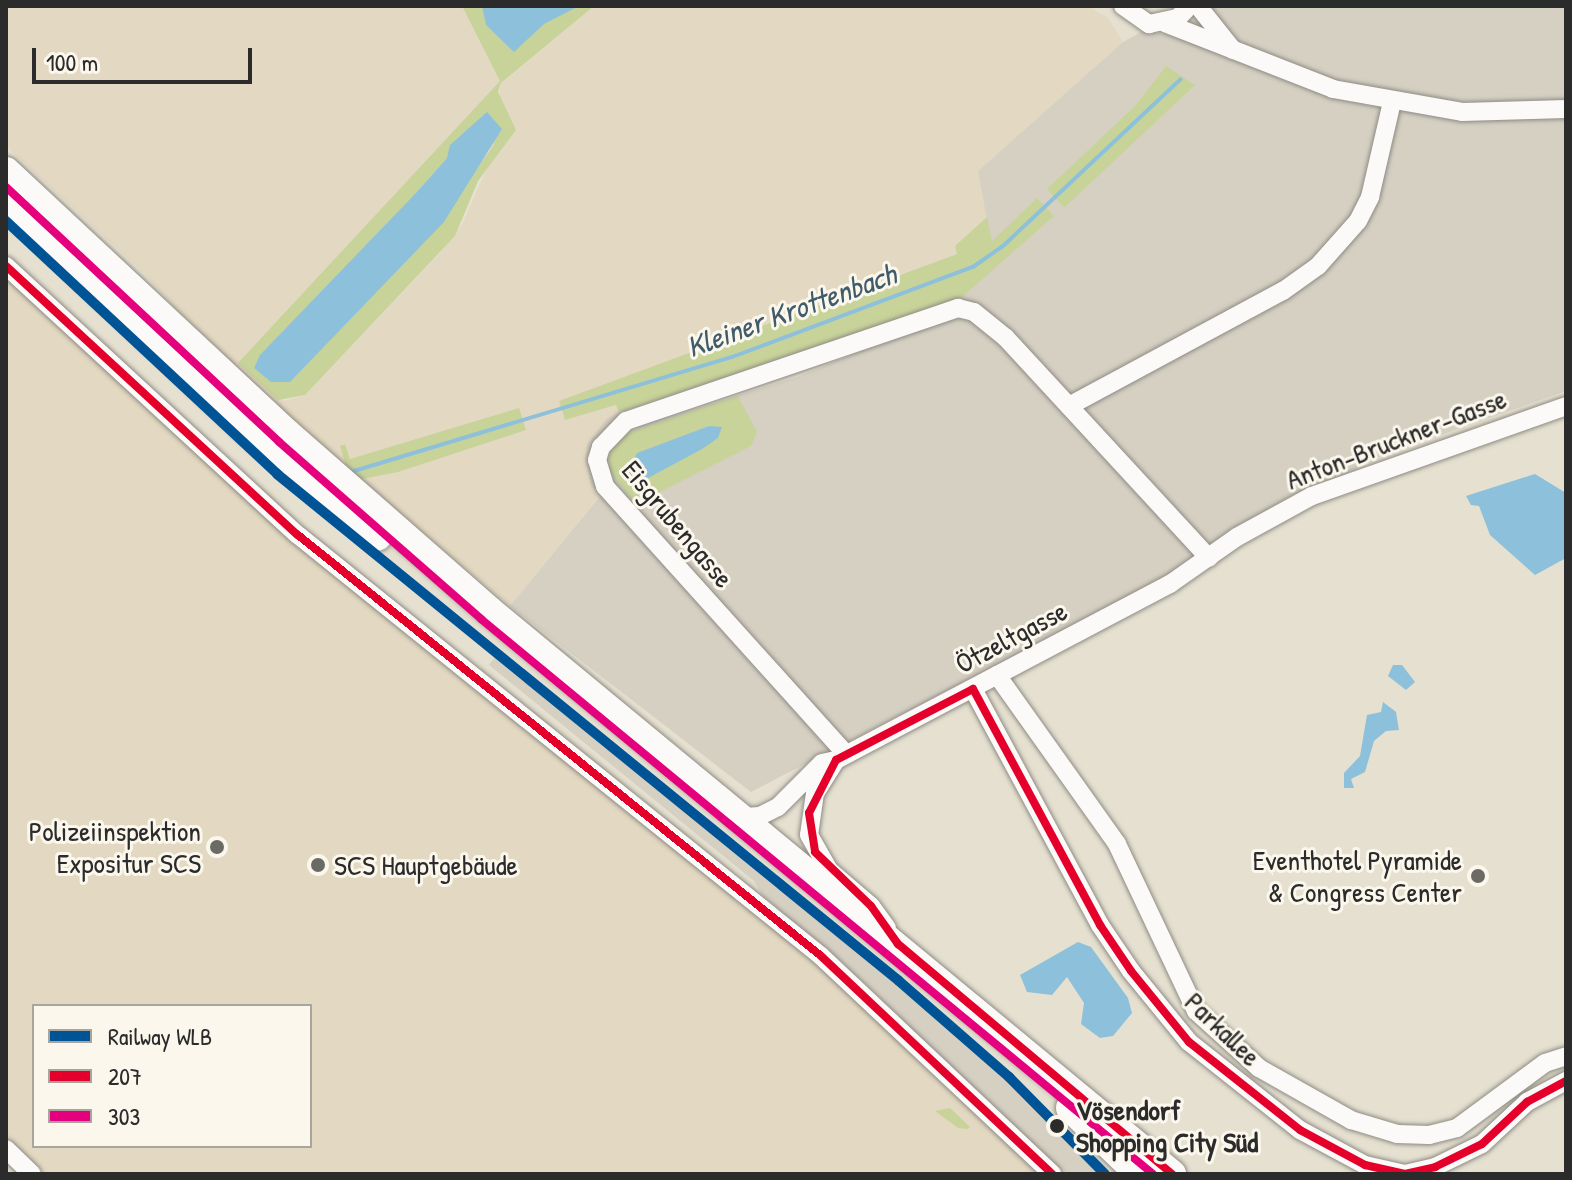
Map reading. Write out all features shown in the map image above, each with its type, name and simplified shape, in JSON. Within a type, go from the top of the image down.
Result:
[{"type":"main road","points":[[6,171],[337,477],[489,610],[898,944],[1172,1174]]},
{"type":"main road","points":[[6,201],[278,455],[945,1000],[1075,1113],[1139,1174]]},
{"type":"street","points":[[1123,6],[1141,22],[1165,23],[1287,75],[1392,102],[1462,112],[1566,109]]},
{"type":"street","points":[[1165,23],[1189,6]]},
{"type":"street","points":[[1198,6],[1235,52]]},
{"type":"street","points":[[1069,406],[1283,291],[1337,248],[1370,197],[1392,102]]},
{"type":"street","points":[[6,266],[298,535],[850,981],[1052,1174]]},
{"type":"street","name":"Eisgrubengasse","points":[[841,757],[612,496],[597,460],[607,436],[626,421],[958,308],[992,324],[1209,558]]},
{"type":"street","name":"Anton-Bruckner-Gasse","points":[[1209,558],[1248,531],[1341,484],[1566,406]]},
{"type":"street","name":"Ötzeltgasse","points":[[744,817],[760,816],[778,807],[822,763],[841,757],[973,689],[1209,558]]},
{"type":"street","name":"Parkallee","points":[[997,675],[1117,844],[1154,914],[1188,1000],[1228,1042],[1259,1068],[1351,1120],[1397,1134],[1429,1135],[1457,1128],[1545,1063],[1566,1056]]},
{"type":"street","name":"Parkallee","points":[[973,689],[1100,925],[1131,971],[1212,1061],[1300,1130],[1365,1165],[1405,1174],[1435,1167],[1482,1144],[1527,1102],[1566,1081]]},
{"type":"street","points":[[841,757],[815,793],[809,835],[829,870],[871,906],[898,944]]},
{"type":"street","points":[[1212,1061],[1228,1042]]},
{"type":"street","points":[[1075,1113],[1123,1174]]},
{"type":"street","points":[[1429,1135],[1435,1167]]},
{"type":"street","points":[[6,1149],[32,1174]]},
{"type":"shaded area","points":[[6,6],[462,6],[501,80],[239,363],[284,401],[305,395],[440,253],[462,225],[487,168],[501,84],[594,6],[1088,6],[1108,18],[1123,42],[978,171],[987,217],[955,246],[957,254],[560,401],[565,420],[617,405],[619,412],[607,418],[590,479],[601,494],[510,606],[223,363],[145,274],[6,146]]},
{"type":"shaded area","points":[[1209,6],[1566,6],[1566,391],[1381,456],[1249,524],[1164,578],[751,792],[510,606],[601,495],[591,486],[585,459],[587,445],[607,418],[619,412],[636,427],[800,376],[952,314],[991,242],[978,171],[1123,42],[1143,31],[1178,36]]},
{"type":"shaded area","points":[[6,255],[285,516],[835,957],[1061,1174],[19,1174],[6,1161]]},
{"type":"shaded area","points":[[500,651],[964,1030],[1110,1174],[1061,1174],[869,987],[762,895],[754,881],[489,665]]},
{"type":"green space","points":[[462,6],[594,6],[501,83],[498,92],[516,130],[478,181],[455,236],[305,395],[278,400],[238,363],[500,81]],"holes":[[[495,143],[473,174],[415,194],[447,158]]]},
{"type":"green space","points":[[1166,66],[1195,85],[1064,208],[1047,189],[1135,106]]},
{"type":"green space","points":[[1037,198],[1054,216],[961,298],[625,411],[619,412],[616,405],[565,420],[559,401],[957,254],[955,246],[987,217],[992,241]]},
{"type":"green space","points":[[738,396],[757,432],[751,446],[636,504],[610,473],[608,456],[622,435]],"holes":[[[709,426],[718,438],[637,483],[637,453]]]},
{"type":"green space","points":[[519,408],[526,430],[398,472],[361,479],[347,469],[340,446],[345,444],[350,459]]},
{"type":"green space","points":[[950,1108],[970,1127],[968,1129],[958,1128],[935,1111]]},
{"type":"water","points":[[482,6],[579,6],[544,24],[514,52],[486,25]]},
{"type":"water","points":[[487,112],[502,129],[444,222],[290,382],[271,382],[254,368],[260,355],[447,158],[450,145]]},
{"type":"water","points":[[709,426],[722,427],[718,438],[702,449],[637,484],[628,471],[637,453]]},
{"type":"water","points":[[1535,474],[1566,493],[1566,558],[1535,575],[1490,535],[1479,506],[1471,505],[1466,496]]},
{"type":"water","points":[[1393,665],[1402,665],[1415,682],[1406,690],[1388,676]]},
{"type":"water","points":[[1383,702],[1396,712],[1399,730],[1386,731],[1374,741],[1365,772],[1351,779],[1354,788],[1344,788],[1344,773],[1360,756],[1367,715],[1381,712]]},
{"type":"water","points":[[1078,942],[1091,947],[1128,998],[1132,1013],[1113,1036],[1100,1038],[1081,1024],[1084,1003],[1067,977],[1052,995],[1027,992],[1020,975]]},
{"type":"waterway","name":"Kleiner Krottenbach","points":[[354,471],[732,357],[973,267],[1002,247],[1181,79]]},
{"type":"rail line","name":"WLB","points":[[6,221],[277,474],[899,981],[1009,1077],[1105,1174]]},
{"type":"transit line","name":"303","points":[[6,187],[279,442],[481,619],[1153,1174]]},
{"type":"transit line","name":"207","points":[[6,266],[298,535],[821,956],[1052,1174]]},
{"type":"transit line","name":"207","points":[[973,689],[1100,925],[1131,971],[1189,1042],[1300,1130],[1365,1165],[1405,1174],[1435,1167],[1482,1144],[1527,1102],[1566,1081]]},
{"type":"transit line","name":"207","points":[[973,689],[836,760],[809,813],[815,852],[871,906],[898,944],[1172,1174]]},
{"type":"place","name":"Polizeiinspektion Expositur SCS","points":[[217,847]]},
{"type":"place","name":"SCS Hauptgebäude","points":[[318,865]]},
{"type":"place","name":"Eventhotel Pyramide & Congress Center","points":[[1478,876]]},
{"type":"place","name":"Vösendorf Shopping City Süd","points":[[1057,1126]]}]
